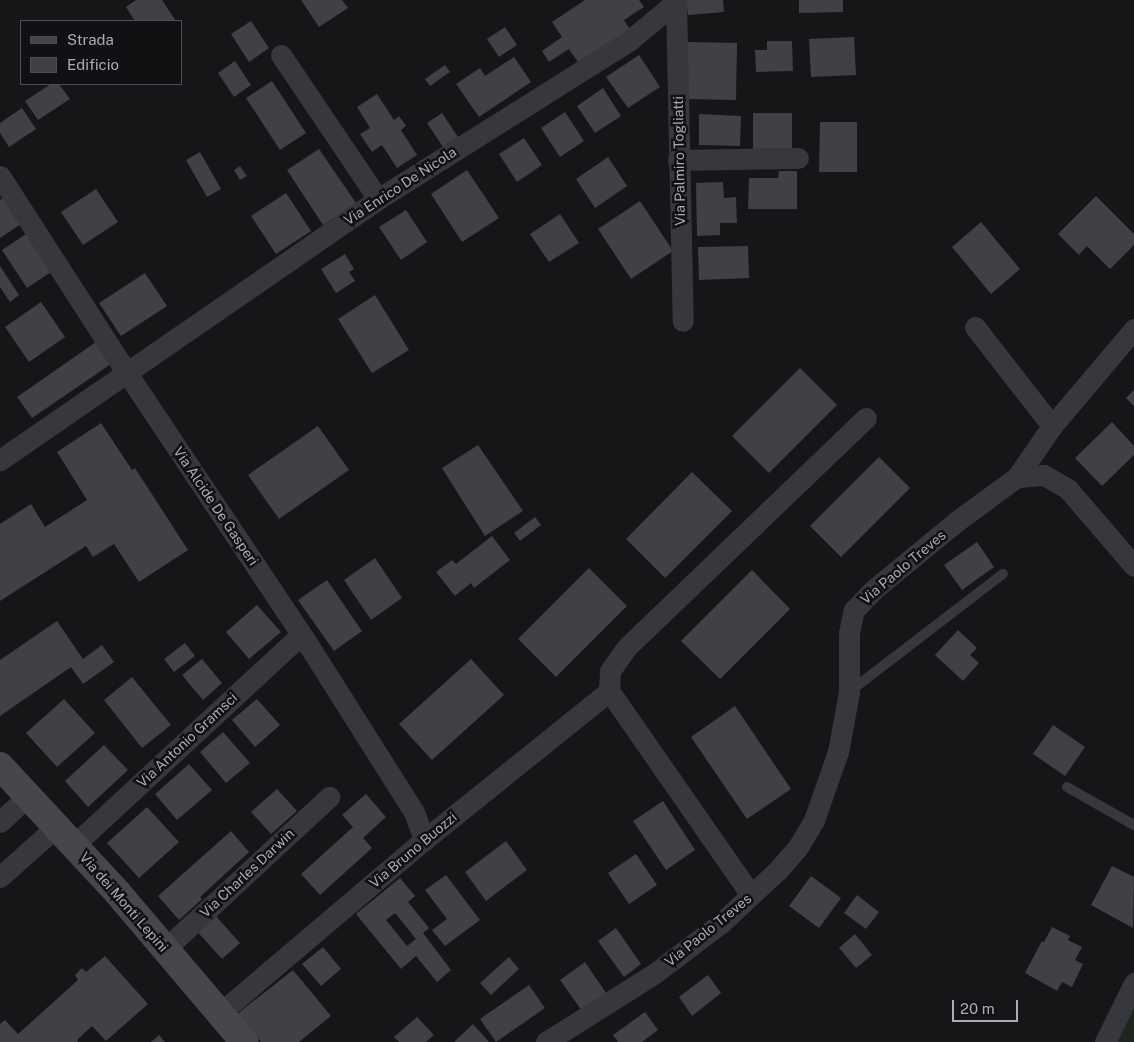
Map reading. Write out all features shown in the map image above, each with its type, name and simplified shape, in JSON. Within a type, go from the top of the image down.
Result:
[{"type":"street","name":"Via Palmiro Togliatti","points":[[676,1],[683,321]]},
{"type":"street","name":"Via Enrico De Nicola","points":[[0,460],[378,199],[630,40],[676,1]]},
{"type":"street","points":[[281,56],[378,199]]},
{"type":"street","points":[[678,160],[798,158]]},
{"type":"street","name":"Via Alcide De Gasperi","points":[[1,180],[301,635],[414,812],[424,840]]},
{"type":"street","points":[[974,327],[1052,426]]},
{"type":"street","points":[[1017,477],[1052,426],[1134,329]]},
{"type":"street","points":[[751,896],[609,692],[610,671],[627,647],[866,418]]},
{"type":"street","points":[[1017,477],[1044,475],[1061,483],[1076,497],[1134,566]]},
{"type":"street","name":"Via Paolo Treves","points":[[546,1042],[655,973],[751,896],[787,860],[814,820],[827,789],[838,752],[848,692],[851,620],[860,602],[957,521],[1017,477]]},
{"type":"street","name":"Via Antonio Gramsci","points":[[0,877],[66,835],[301,635]]},
{"type":"street","name":"Via Bruno Buozzi","points":[[220,1013],[424,840],[609,692]]},
{"type":"street","name":"Via dei Monti Lepini","points":[[0,766],[66,835],[244,1042]]},
{"type":"street","points":[[0,822],[28,796]]},
{"type":"street","name":"Via Charles Darwin","points":[[165,949],[329,797]]},
{"type":"street","points":[[1105,1042],[1134,983]]},
{"type":"lane","points":[[848,692],[1003,574]]},
{"type":"lane","points":[[1067,787],[1134,825]]},
{"type":"shaded area","points":[[1134,983],[1134,1042],[1105,1042]]},
{"type":"building","points":[[136,0],[162,0],[175,20],[134,20],[126,7]]},
{"type":"building","points":[[301,0],[342,0],[348,8],[319,27]]},
{"type":"building","points":[[585,0],[639,0],[644,7],[624,20],[631,31],[580,65],[569,49],[549,62],[542,51],[562,37],[552,22]]},
{"type":"building","points":[[686,0],[723,0],[724,12],[688,15]]},
{"type":"building","points":[[799,0],[843,0],[843,12],[799,13]]},
{"type":"building","points":[[251,21],[269,48],[249,62],[231,34]]},
{"type":"building","points":[[505,27],[517,45],[499,57],[487,39]]},
{"type":"building","points":[[854,37],[856,75],[811,77],[809,39]]},
{"type":"building","points":[[767,41],[792,41],[793,71],[756,72],[755,50],[767,50]]},
{"type":"building","points":[[688,42],[737,43],[736,100],[687,99]]},
{"type":"building","points":[[639,55],[660,87],[628,108],[606,77]]},
{"type":"building","points":[[514,57],[531,82],[479,117],[456,84],[480,68],[485,76]]},
{"type":"building","points":[[235,61],[251,85],[234,97],[218,73]]},
{"type":"building","points":[[445,65],[450,72],[430,86],[425,79]]},
{"type":"building","points":[[272,81],[306,133],[280,150],[246,98]]},
{"type":"building","points":[[49,85],[60,85],[70,99],[38,120],[25,101]]},
{"type":"building","points":[[603,88],[621,116],[595,133],[577,106]]},
{"type":"building","points":[[377,94],[394,120],[399,116],[406,126],[401,130],[417,155],[397,168],[382,145],[372,152],[360,134],[370,128],[357,107]]},
{"type":"building","points":[[22,108],[36,129],[9,147],[0,133],[0,123]]},
{"type":"building","points":[[565,112],[584,141],[560,157],[541,128]]},
{"type":"building","points":[[442,113],[458,137],[443,147],[427,123]]},
{"type":"building","points":[[753,113],[792,113],[792,149],[753,150]]},
{"type":"building","points":[[699,114],[741,116],[740,146],[699,145]]},
{"type":"building","points":[[820,122],[857,122],[857,172],[819,172]]},
{"type":"building","points":[[524,138],[542,165],[517,182],[499,154]]},
{"type":"building","points":[[319,149],[356,203],[323,225],[287,170]]},
{"type":"building","points":[[200,152],[221,189],[207,197],[186,160]]},
{"type":"building","points":[[608,157],[627,186],[595,208],[576,179]]},
{"type":"building","points":[[240,166],[247,176],[240,180],[234,170]]},
{"type":"building","points":[[467,170],[499,218],[462,242],[431,194]]},
{"type":"building","points":[[779,171],[797,171],[797,209],[748,209],[749,178],[778,178]]},
{"type":"building","points":[[723,182],[724,198],[736,197],[737,223],[720,223],[720,235],[697,236],[696,183]]},
{"type":"building","points":[[96,189],[118,222],[83,245],[61,212]]},
{"type":"building","points":[[286,193],[311,231],[276,254],[251,216]]},
{"type":"building","points":[[1096,196],[1134,234],[1134,245],[1110,269],[1087,246],[1079,255],[1058,234]]},
{"type":"building","points":[[4,197],[21,224],[0,238],[0,200]]},
{"type":"building","points":[[640,201],[673,251],[631,279],[598,229]]},
{"type":"building","points":[[406,210],[427,242],[401,260],[379,227]]},
{"type":"building","points":[[560,214],[579,243],[549,262],[530,234]]},
{"type":"building","points":[[981,222],[1020,269],[991,294],[952,247]]},
{"type":"building","points":[[26,234],[51,272],[27,288],[2,250]]},
{"type":"building","points":[[748,246],[749,278],[699,280],[698,247]]},
{"type":"building","points":[[345,254],[354,269],[349,272],[355,281],[336,293],[321,269]]},
{"type":"building","points":[[0,266],[19,295],[10,302],[0,287]]},
{"type":"building","points":[[145,273],[167,306],[121,336],[99,303]]},
{"type":"building","points":[[375,295],[409,350],[372,373],[338,319]]},
{"type":"building","points":[[41,302],[65,337],[29,362],[5,327]]},
{"type":"building","points":[[96,342],[111,364],[32,418],[17,397]]},
{"type":"building","points":[[800,368],[837,405],[769,473],[732,436]]},
{"type":"building","points":[[1134,390],[1134,406],[1126,398]]},
{"type":"building","points":[[1112,422],[1134,446],[1134,455],[1102,486],[1075,458]]},
{"type":"building","points":[[101,423],[132,470],[135,468],[188,550],[139,582],[114,544],[93,557],[86,546],[0,601],[0,524],[31,504],[45,527],[87,500],[57,452]]},
{"type":"building","points":[[318,426],[349,470],[279,519],[248,475]]},
{"type":"building","points":[[478,445],[523,511],[485,536],[442,468]]},
{"type":"building","points":[[879,457],[910,488],[841,557],[810,526]]},
{"type":"building","points":[[692,472],[732,511],[665,578],[626,539]]},
{"type":"building","points":[[535,517],[541,525],[520,541],[514,533]]},
{"type":"building","points":[[492,536],[510,560],[474,588],[471,583],[455,596],[436,572],[452,560],[456,564]]},
{"type":"building","points":[[977,542],[994,567],[962,590],[944,565]]},
{"type":"building","points":[[375,558],[402,598],[371,620],[344,580]]},
{"type":"building","points":[[589,568],[627,606],[556,677],[518,639]]},
{"type":"building","points":[[752,570],[790,609],[720,679],[681,641]]},
{"type":"building","points":[[327,580],[362,631],[334,651],[298,600]]},
{"type":"building","points":[[257,605],[281,632],[249,659],[226,632]]},
{"type":"building","points":[[57,621],[83,659],[102,645],[114,662],[83,684],[71,667],[0,716],[0,660]]},
{"type":"building","points":[[958,630],[977,648],[970,655],[979,663],[963,681],[935,655]]},
{"type":"building","points":[[185,643],[195,656],[174,672],[164,659]]},
{"type":"building","points":[[202,659],[222,683],[203,700],[182,675]]},
{"type":"building","points":[[471,659],[504,695],[432,760],[399,724]]},
{"type":"building","points":[[132,677],[171,725],[142,748],[104,700]]},
{"type":"building","points":[[64,699],[95,733],[57,767],[26,733]]},
{"type":"building","points":[[257,699],[280,725],[255,747],[232,720]]},
{"type":"building","points":[[735,706],[791,789],[747,819],[691,737]]},
{"type":"building","points":[[1053,725],[1085,747],[1065,776],[1033,754]]},
{"type":"building","points":[[223,732],[250,763],[226,783],[200,752]]},
{"type":"building","points":[[104,745],[128,770],[88,807],[65,781]]},
{"type":"building","points":[[189,764],[212,790],[177,820],[155,794]]},
{"type":"building","points":[[277,789],[297,811],[271,834],[251,812]]},
{"type":"building","points":[[366,794],[386,817],[363,838],[372,848],[320,895],[301,874],[353,827],[342,815]]},
{"type":"building","points":[[663,801],[695,850],[666,870],[633,821]]},
{"type":"building","points":[[147,807],[179,842],[139,878],[107,843]]},
{"type":"building","points":[[231,831],[249,852],[200,897],[202,899],[179,920],[158,896]]},
{"type":"building","points":[[506,841],[527,870],[486,901],[465,872]]},
{"type":"building","points":[[636,854],[657,885],[629,904],[608,873]]},
{"type":"building","points":[[1112,866],[1134,877],[1133,928],[1091,905]]},
{"type":"building","points":[[446,875],[480,920],[445,946],[432,930],[447,919],[425,890]]},
{"type":"building","points":[[811,876],[841,898],[819,928],[789,906]]},
{"type":"building","points":[[400,878],[415,896],[408,902],[429,928],[423,933],[451,970],[437,982],[416,956],[401,969],[356,914]],"holes":[[[395,913],[416,939],[407,946],[386,920]]]},
{"type":"building","points":[[857,895],[879,912],[866,929],[844,913]]},
{"type":"building","points":[[213,913],[240,943],[222,959],[195,929]]},
{"type":"building","points":[[1052,927],[1070,936],[1068,940],[1082,947],[1075,960],[1083,964],[1072,987],[1062,982],[1057,991],[1025,973],[1042,941],[1044,942]]},
{"type":"building","points":[[616,928],[641,964],[624,977],[598,941]]},
{"type":"building","points":[[855,934],[872,955],[856,968],[839,948]]},
{"type":"building","points":[[323,947],[341,969],[321,986],[302,964]]},
{"type":"building","points":[[105,956],[148,1004],[106,1041],[92,1026],[77,1040],[78,1042],[0,1042],[0,1024],[5,1020],[18,1034],[78,980],[75,975],[82,968],[86,972]]},
{"type":"building","points":[[509,957],[519,969],[491,995],[480,983]]},
{"type":"building","points":[[585,962],[606,993],[582,1011],[560,980]]},
{"type":"building","points":[[293,970],[331,1016],[299,1042],[261,1042],[237,1014]]},
{"type":"building","points":[[708,975],[721,993],[692,1016],[679,997]]},
{"type":"building","points":[[529,985],[545,1008],[496,1042],[480,1019]]},
{"type":"building","points":[[645,1012],[658,1030],[642,1042],[618,1042],[613,1035]]},
{"type":"building","points":[[417,1017],[434,1035],[426,1042],[399,1042],[394,1037]]},
{"type":"building","points":[[473,1024],[489,1042],[454,1042]]},
{"type":"building","points":[[159,1035],[165,1042],[151,1042]]}]
